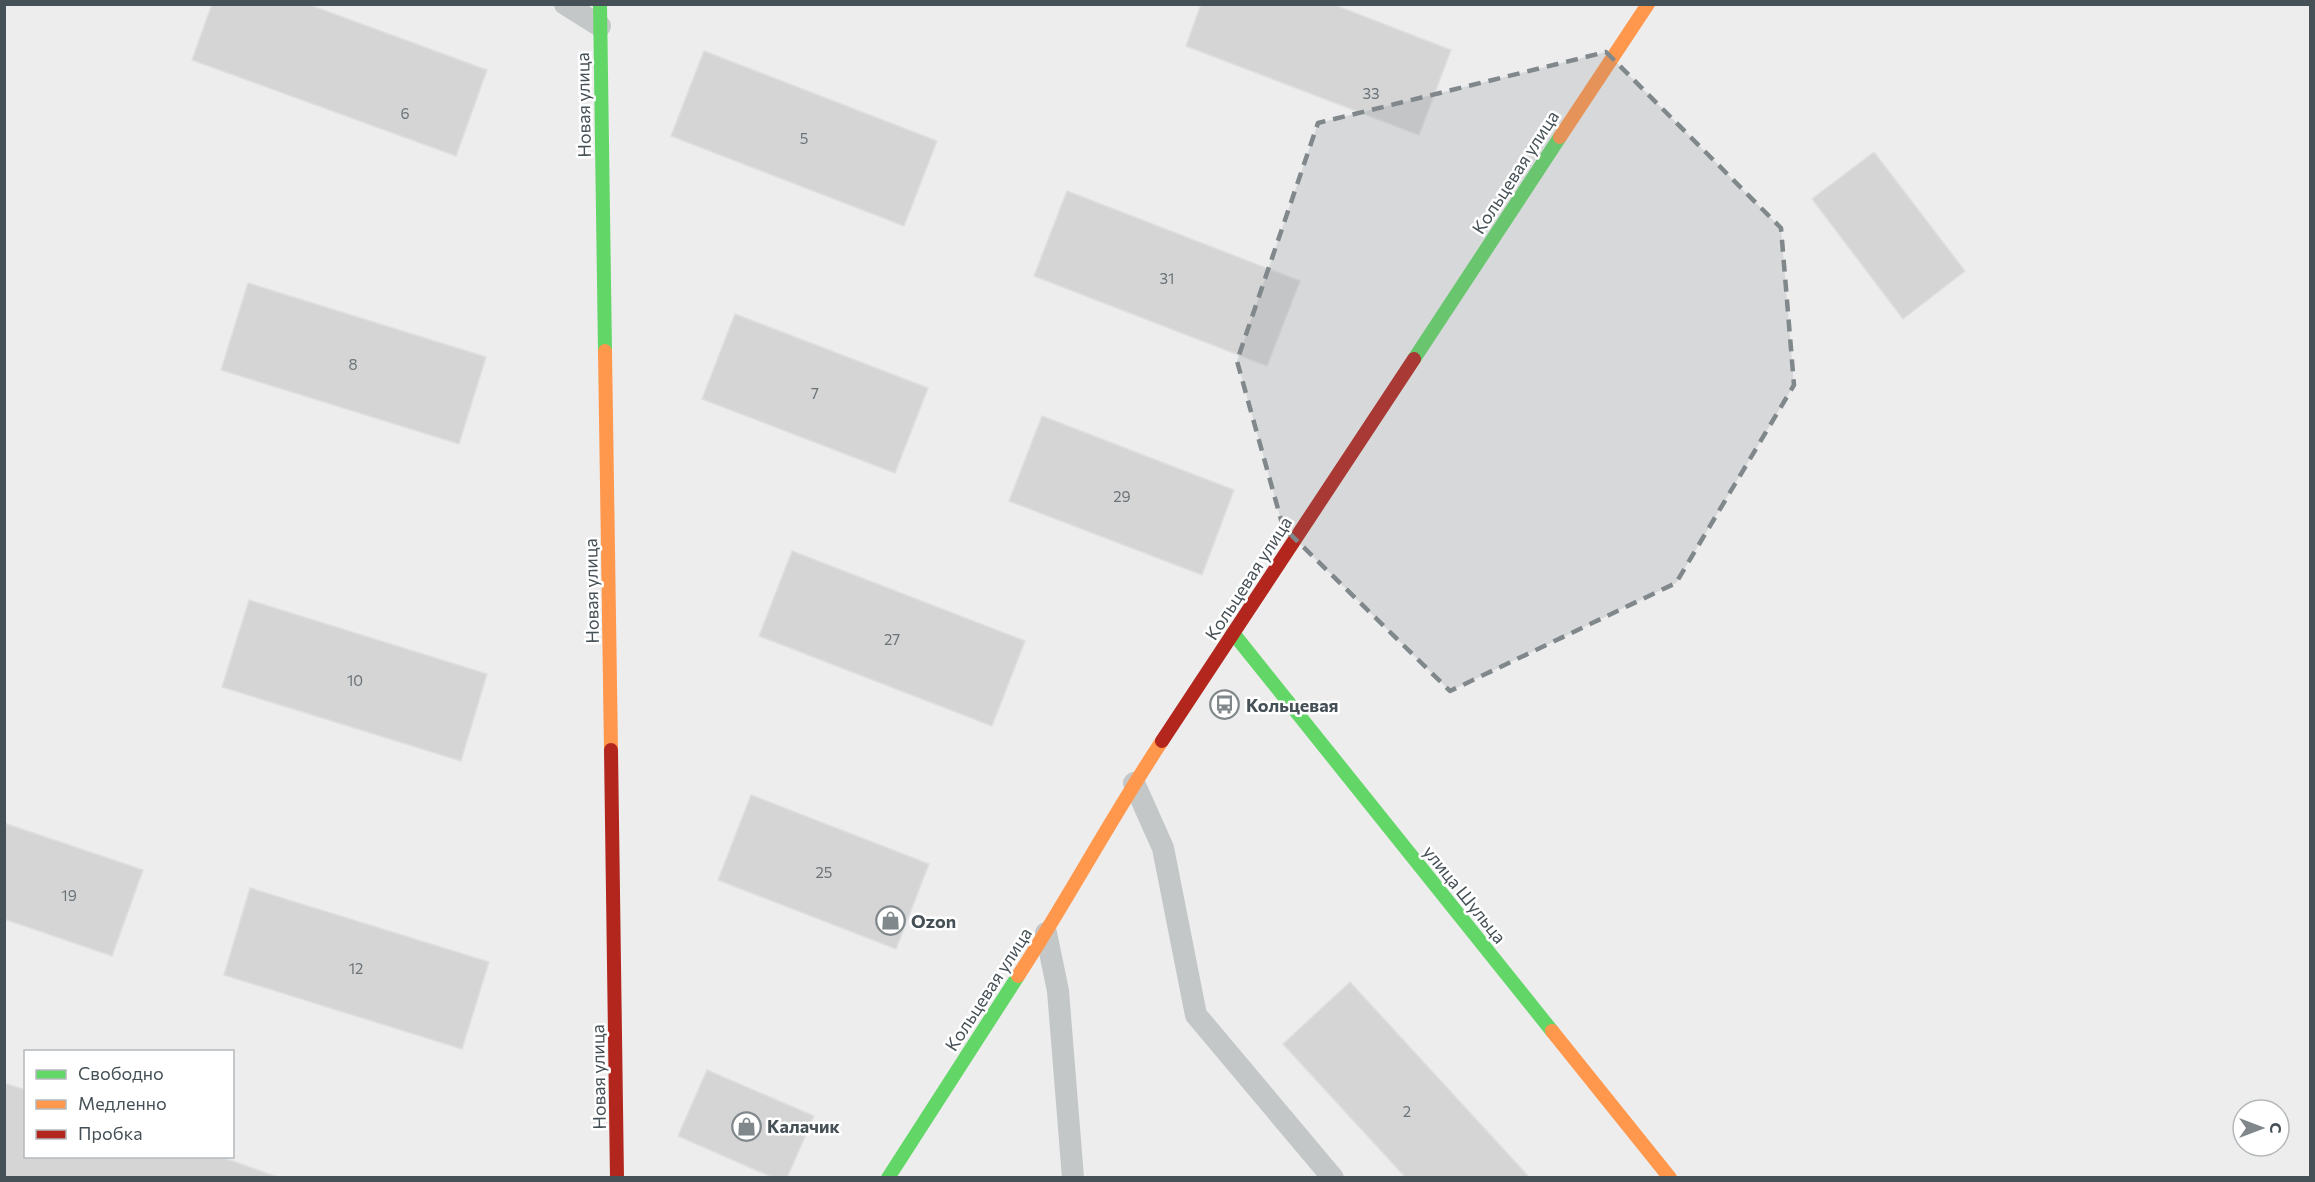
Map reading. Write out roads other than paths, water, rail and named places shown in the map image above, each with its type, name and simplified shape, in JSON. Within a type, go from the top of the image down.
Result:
[{"type":"street","name":"Кольцевая улица","points":[[888,1178],[1046,933],[1134,783],[1648,4]]},
{"type":"street","name":"Новая улица","points":[[600,15],[617,1178]]},
{"type":"street","name":"улица Шульца","points":[[1233,633],[1670,1178]]},
{"type":"lane","points":[[566,4],[600,15]]},
{"type":"lane","points":[[1134,783],[1163,848],[1196,1015],[1333,1178]]},
{"type":"lane","points":[[1046,933],[1058,991],[1073,1178]]},
{"type":"place","name":"Кольцевая","points":[[1225,705]]},
{"type":"place","name":"Ozon","points":[[890,921]]},
{"type":"place","name":"Калачик","points":[[746,1126]]}]
